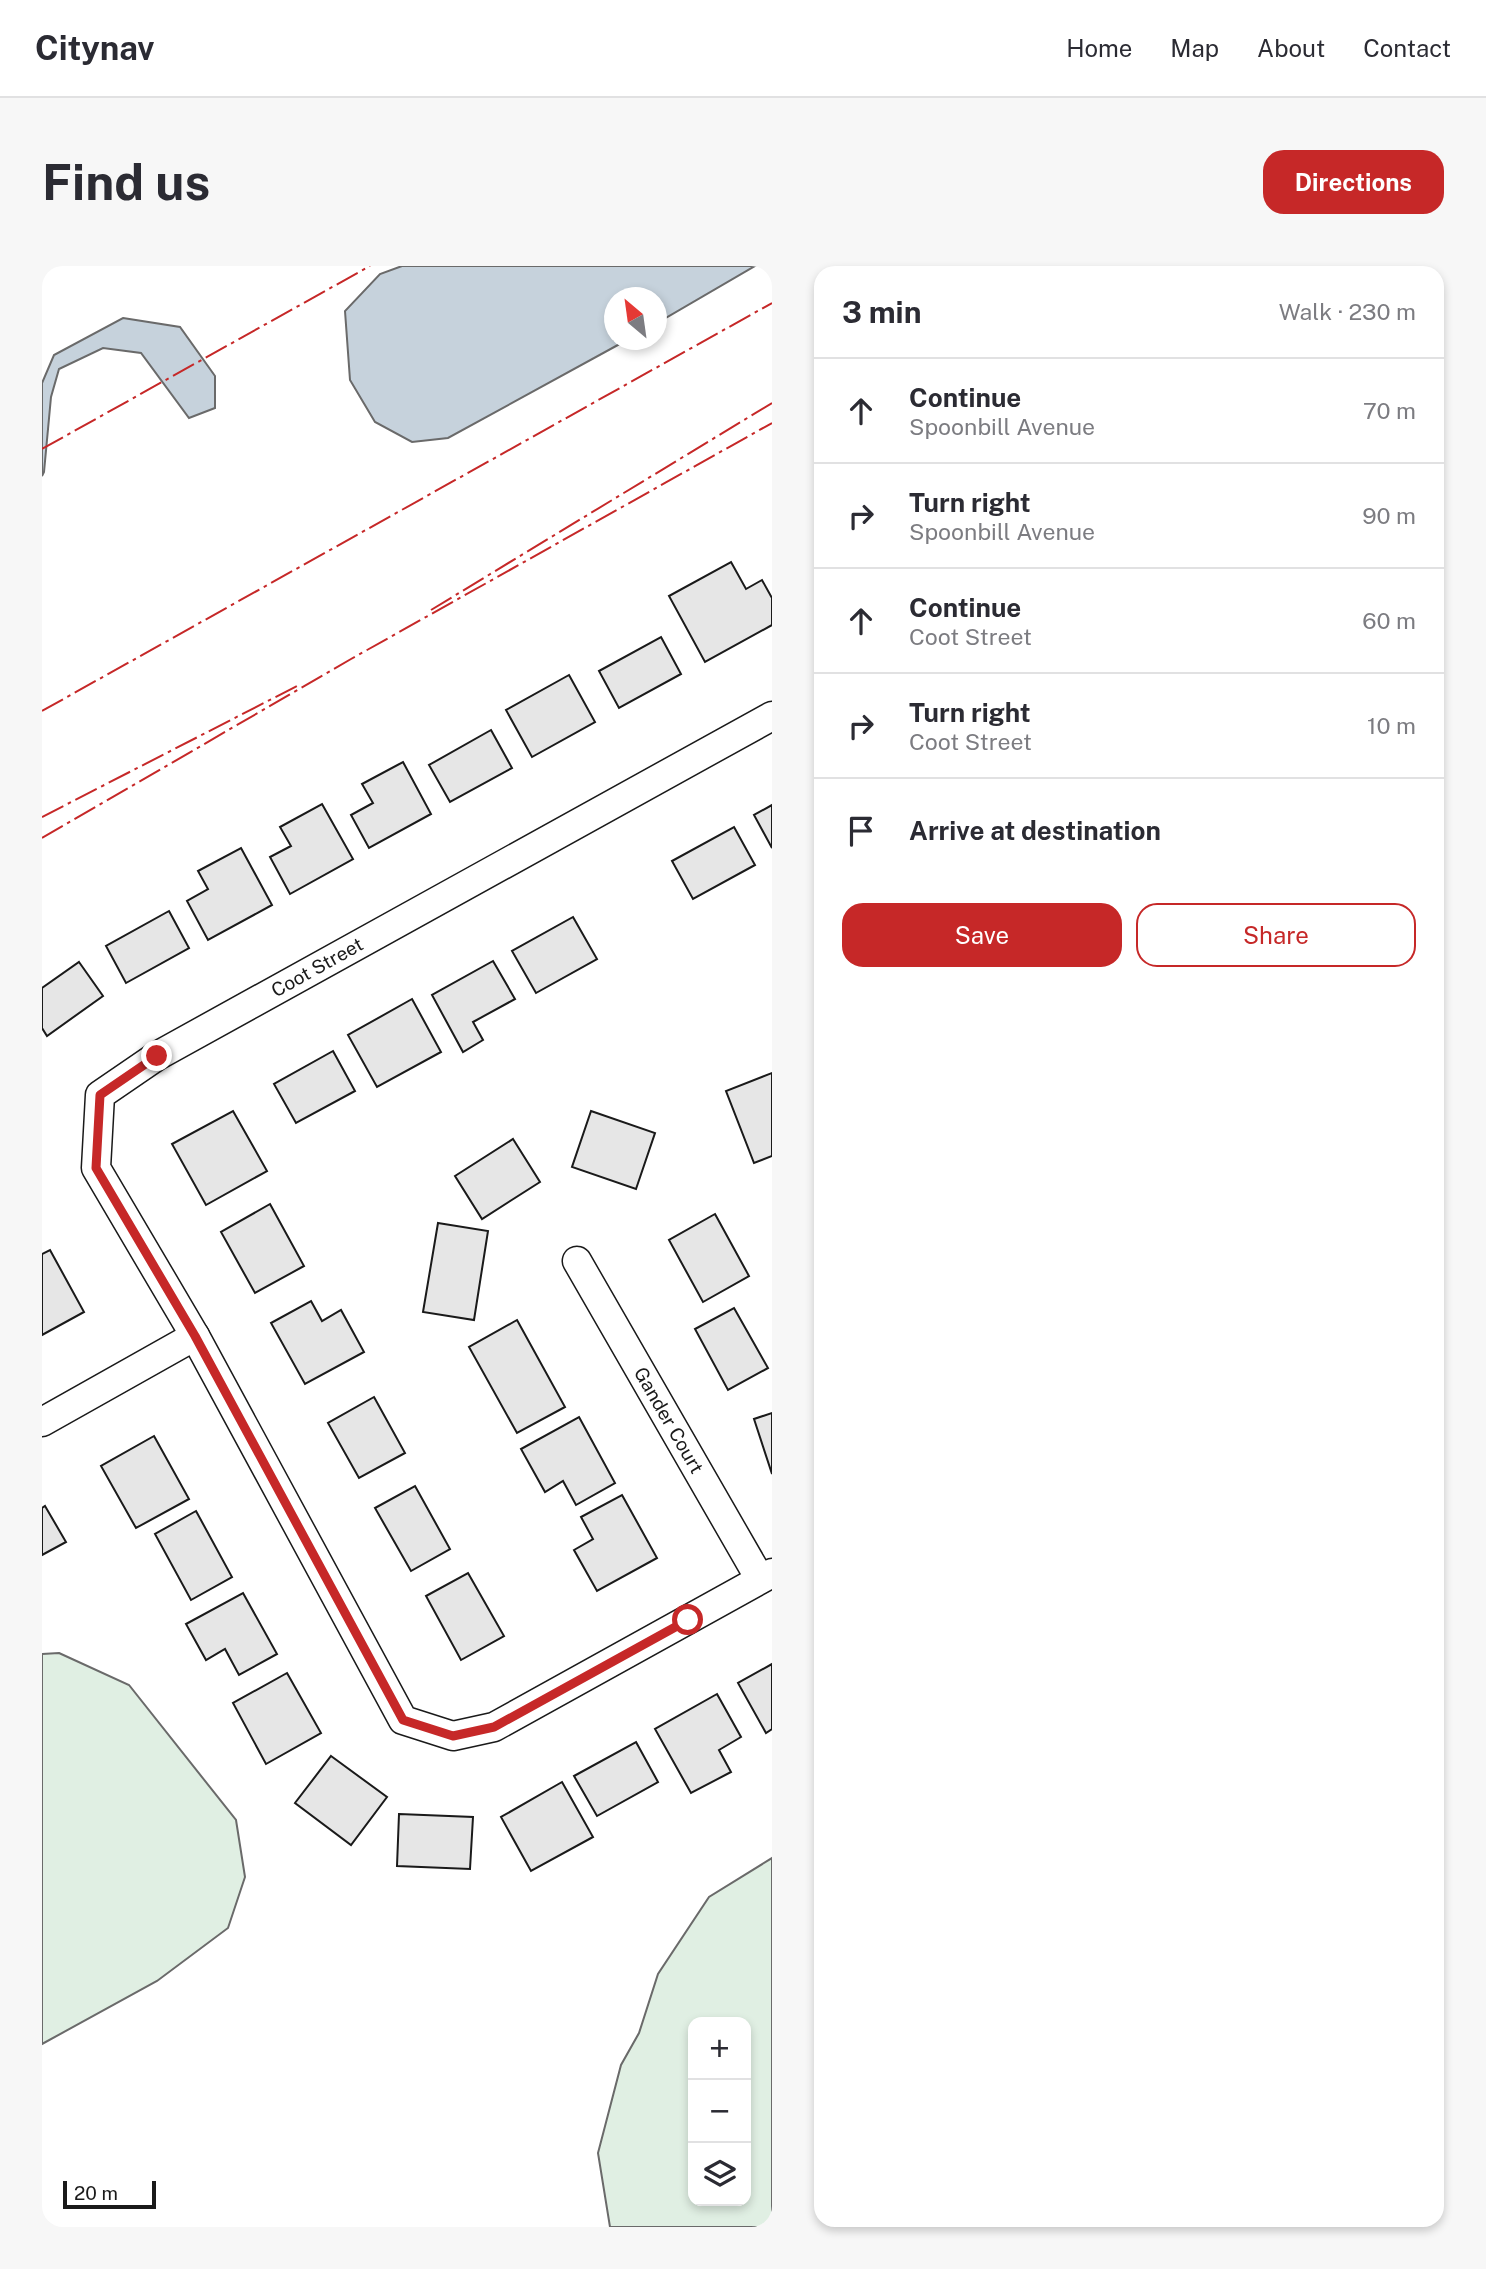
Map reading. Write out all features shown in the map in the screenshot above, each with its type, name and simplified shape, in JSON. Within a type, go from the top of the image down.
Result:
[{"type":"street","name":"Coot Street","points":[[195,1336],[96,1168],[100,1095],[157,1056],[772,716]]},
{"type":"street","name":"Gander Court","points":[[578,1261],[766,1576]]},
{"type":"street","points":[[42,1422],[195,1336],[403,1720],[453,1736],[494,1727],[766,1576]]},
{"type":"green space","points":[[59,1653],[129,1685],[236,1820],[245,1877],[228,1928],[157,1981],[42,2044],[42,1654]]},
{"type":"green space","points":[[772,1858],[772,2227],[610,2227],[598,2153],[621,2065],[639,2033],[658,1974],[709,1897]]},
{"type":"shaded area","points":[[402,266],[755,266],[667,317],[667,287],[604,287],[604,350],[609,350],[448,438],[412,442],[375,422],[350,380],[345,311],[380,274]]},
{"type":"shaded area","points":[[123,318],[180,327],[215,376],[215,408],[189,418],[141,353],[103,348],[59,369],[51,397],[42,476],[42,383],[54,355]]},
{"type":"building","points":[[731,562],[746,589],[762,580],[772,598],[772,625],[705,662],[669,596]]},
{"type":"building","points":[[661,637],[681,674],[619,708],[599,671]]},
{"type":"building","points":[[569,675],[595,722],[532,757],[506,710]]},
{"type":"building","points":[[491,730],[512,768],[450,802],[429,765]]},
{"type":"building","points":[[403,762],[431,814],[369,848],[351,815],[373,803],[362,784]]},
{"type":"building","points":[[322,804],[353,859],[290,894],[270,857],[291,846],[280,827]]},
{"type":"building","points":[[772,805],[772,848],[754,815]]},
{"type":"building","points":[[734,827],[755,865],[693,899],[672,861]]},
{"type":"building","points":[[241,848],[272,905],[208,940],[187,901],[208,889],[198,871]]},
{"type":"building","points":[[169,911],[189,948],[126,983],[106,946]]},
{"type":"building","points":[[573,917],[597,959],[536,993],[512,951]]},
{"type":"building","points":[[493,961],[515,999],[473,1022],[483,1040],[463,1052],[432,995]]},
{"type":"building","points":[[79,962],[103,996],[47,1036],[42,1028],[42,988]]},
{"type":"building","points":[[412,999],[441,1052],[377,1087],[348,1035]]},
{"type":"building","points":[[333,1051],[355,1091],[296,1123],[274,1084]]},
{"type":"building","points":[[772,1073],[772,1156],[754,1163],[726,1091]]},
{"type":"building","points":[[233,1111],[267,1171],[206,1205],[172,1144]]},
{"type":"building","points":[[591,1111],[655,1133],[636,1189],[572,1167]]},
{"type":"building","points":[[513,1139],[540,1182],[482,1219],[455,1176]]},
{"type":"building","points":[[270,1204],[304,1266],[255,1293],[221,1232]]},
{"type":"building","points":[[715,1214],[749,1276],[703,1302],[669,1240]]},
{"type":"building","points":[[438,1223],[488,1231],[474,1320],[423,1312]]},
{"type":"building","points":[[50,1250],[84,1312],[42,1335],[42,1254]]},
{"type":"building","points":[[311,1301],[322,1321],[341,1310],[364,1352],[305,1384],[271,1323]]},
{"type":"building","points":[[734,1308],[768,1368],[728,1390],[695,1329]]},
{"type":"building","points":[[517,1320],[565,1407],[517,1433],[469,1347]]},
{"type":"building","points":[[374,1397],[405,1453],[359,1478],[328,1423]]},
{"type":"building","points":[[772,1413],[772,1474],[754,1419]]},
{"type":"building","points":[[579,1417],[615,1483],[576,1505],[563,1481],[545,1492],[521,1449]]},
{"type":"building","points":[[154,1436],[189,1499],[136,1528],[101,1466]]},
{"type":"building","points":[[415,1486],[450,1549],[411,1571],[375,1508]]},
{"type":"building","points":[[622,1495],[657,1558],[597,1591],[574,1550],[593,1539],[581,1517]]},
{"type":"building","points":[[45,1506],[66,1542],[42,1555],[42,1508]]},
{"type":"building","points":[[196,1511],[232,1577],[191,1600],[155,1534]]},
{"type":"building","points":[[468,1573],[504,1636],[461,1660],[426,1596]]},
{"type":"building","points":[[243,1593],[277,1654],[239,1675],[225,1649],[206,1660],[186,1624]]},
{"type":"building","points":[[772,1664],[772,1729],[766,1733],[738,1683]]},
{"type":"building","points":[[287,1673],[321,1733],[266,1764],[233,1703]]},
{"type":"building","points":[[717,1694],[741,1737],[719,1750],[731,1772],[691,1793],[655,1729]]},
{"type":"building","points":[[636,1742],[658,1782],[597,1816],[574,1776]]},
{"type":"building","points":[[331,1756],[387,1797],[351,1845],[295,1803]]},
{"type":"building","points":[[562,1782],[593,1837],[531,1871],[501,1817]]},
{"type":"building","points":[[399,1814],[473,1817],[470,1869],[397,1866]]},
{"type":"power","points":[[42,449],[370,266]]},
{"type":"power","points":[[42,711],[772,303]]},
{"type":"power","points":[[431,610],[772,403]]},
{"type":"power","points":[[42,838],[351,659],[772,423]]},
{"type":"power","points":[[42,817],[297,686]]},
{"type":"route","points":[[157,1056],[100,1095],[96,1168],[195,1336],[403,1720],[453,1736],[494,1727],[688,1620]]}]
